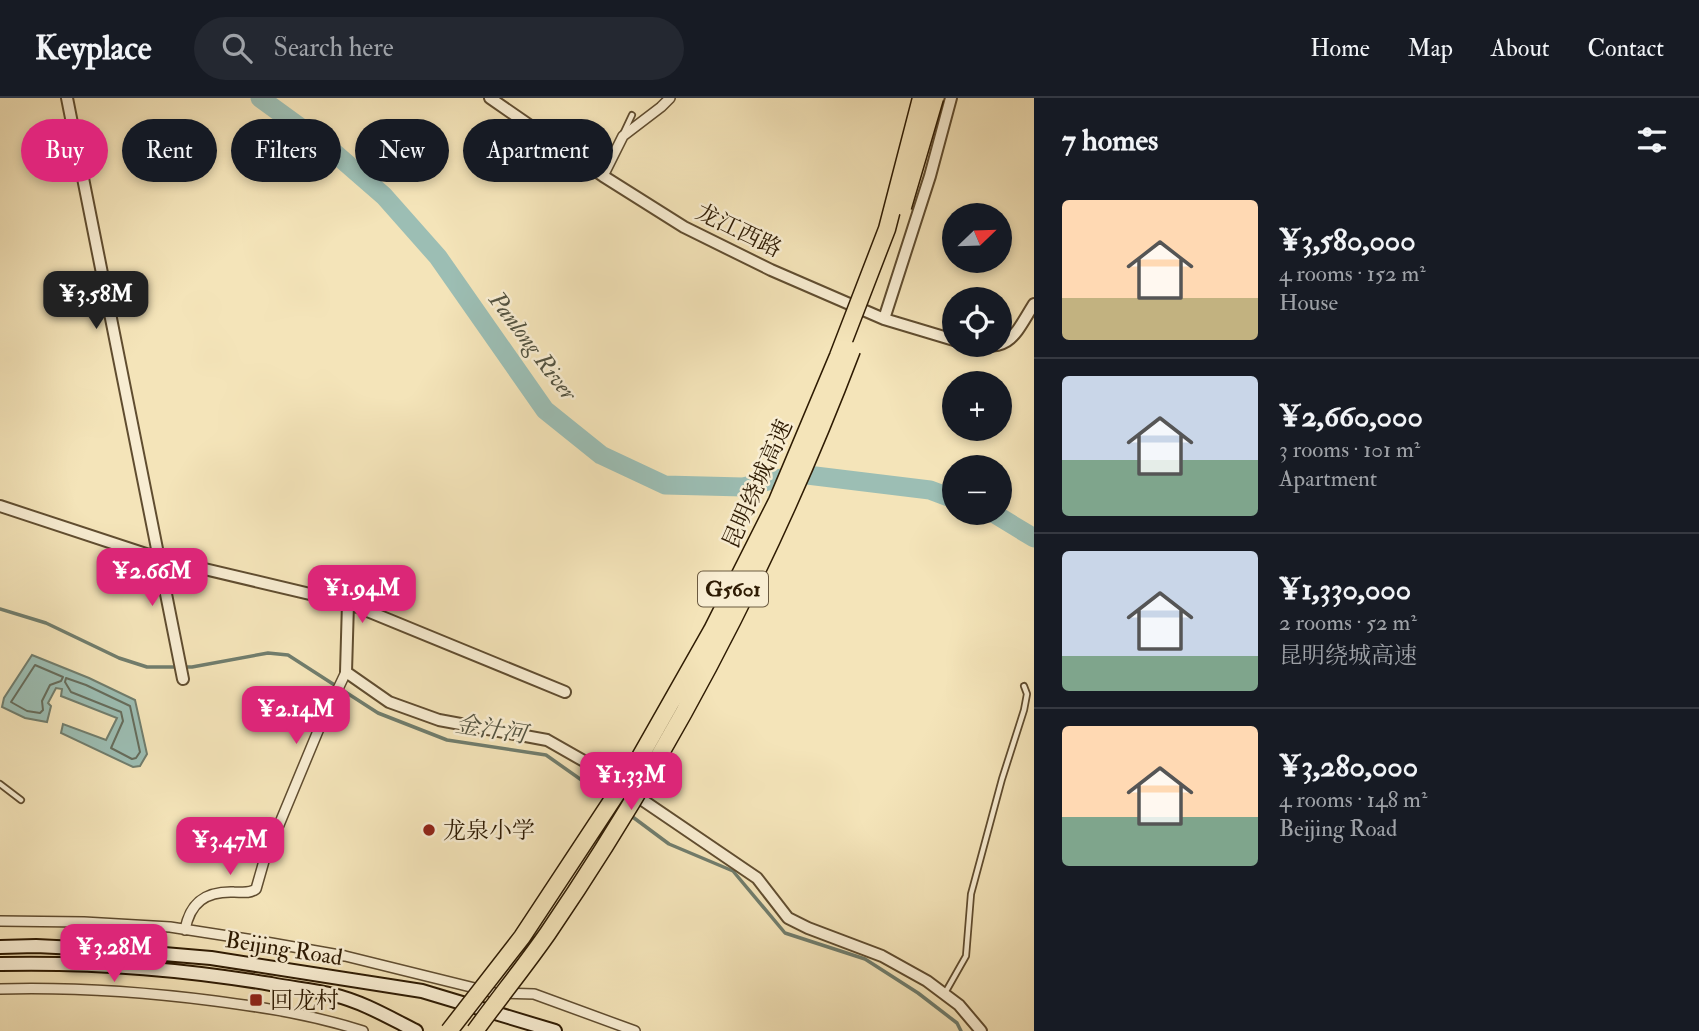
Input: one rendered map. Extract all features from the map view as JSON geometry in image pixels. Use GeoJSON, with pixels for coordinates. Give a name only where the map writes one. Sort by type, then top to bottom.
{"type":"FeatureCollection","features":[{"type":"Feature","properties":{"kind":"highway","name":"昆明绕城高速"},"geometry":{"type":"LineString","coordinates":[[449,1031],[522,937],[628,776],[712,630],[777,501],[838,356],[887,229],[921,98]]}},
{"type":"Feature","properties":{"kind":"highway","name":"昆明绕城高速"},"geometry":{"type":"LineString","coordinates":[[475,1031],[547,934],[674,730],[773,538],[828,413],[874,291],[911,182],[935,98]]}},
{"type":"Feature","properties":{"kind":"main road","name":"Beijing Road"},"geometry":{"type":"LineString","coordinates":[[0,947],[117,950],[211,958],[422,992],[555,1031]]}},
{"type":"Feature","properties":{"kind":"main road","name":"Beijing Road"},"geometry":{"type":"LineString","coordinates":[[0,964],[37,963],[162,970],[229,977],[335,995],[373,1009],[416,1031]]}},
{"type":"Feature","properties":{"kind":"street"},"geometry":{"type":"LineString","coordinates":[[66,98],[183,679]]}},
{"type":"Feature","properties":{"kind":"street","name":"龙江西路"},"geometry":{"type":"LineString","coordinates":[[490,98],[520,119]]}},
{"type":"Feature","properties":{"kind":"street"},"geometry":{"type":"LineString","coordinates":[[613,156],[623,136],[670,98]]}},
{"type":"Feature","properties":{"kind":"street"},"geometry":{"type":"LineString","coordinates":[[884,319],[930,176],[951,98]]}},
{"type":"Feature","properties":{"kind":"street","name":"龙江西路"},"geometry":{"type":"LineString","coordinates":[[613,182],[684,227],[771,270],[884,319],[942,336]]}},
{"type":"Feature","properties":{"kind":"street"},"geometry":{"type":"LineString","coordinates":[[1012,337],[1034,304]]}},
{"type":"Feature","properties":{"kind":"street"},"geometry":{"type":"LineString","coordinates":[[0,506],[159,558],[348,603],[565,692]]}},
{"type":"Feature","properties":{"kind":"street"},"geometry":{"type":"LineString","coordinates":[[185,930],[190,911],[201,898],[211,894],[252,892],[257,889],[264,861],[345,672],[348,603]]}},
{"type":"Feature","properties":{"kind":"street"},"geometry":{"type":"LineString","coordinates":[[345,672],[389,702],[439,720],[547,740],[591,765],[757,878],[788,918],[882,956],[927,981],[959,1005],[981,1031]]}},
{"type":"Feature","properties":{"kind":"street"},"geometry":{"type":"LineString","coordinates":[[0,920],[84,922],[185,930],[345,956],[495,993],[534,994],[635,1031]]}},
{"type":"Feature","properties":{"kind":"street"},"geometry":{"type":"LineString","coordinates":[[0,989],[102,990],[164,994],[280,1010],[322,1018],[363,1031]]}},
{"type":"Feature","properties":{"kind":"lane"},"geometry":{"type":"LineString","coordinates":[[623,136],[632,115]]}},
{"type":"Feature","properties":{"kind":"lane"},"geometry":{"type":"LineString","coordinates":[[944,994],[966,956],[971,894],[1024,710],[1027,694],[1024,686]]}},
{"type":"Feature","properties":{"kind":"lane"},"geometry":{"type":"LineString","coordinates":[[0,784],[21,800]]}},
{"type":"Feature","properties":{"kind":"water"},"geometry":{"type":"Polygon","coordinates":[[[32,655],[135,700],[147,754],[140,766],[133,767],[61,733],[63,724],[106,740],[117,718],[61,696],[62,689],[56,688],[48,703],[51,706],[47,722],[25,718],[2,707],[4,698],[32,655]]]}},
{"type":"Feature","properties":{"kind":"waterway","name":"Panlong River"},"geometry":{"type":"LineString","coordinates":[[260,98],[330,149],[384,196],[438,257],[545,410],[601,455],[665,485],[743,487],[799,474],[930,490],[942,494]]}},
{"type":"Feature","properties":{"kind":"waterway","name":"Panlong River"},"geometry":{"type":"LineString","coordinates":[[1012,525],[1034,538]]}},
{"type":"Feature","properties":{"kind":"waterway","name":"金汁河"},"geometry":{"type":"LineString","coordinates":[[0,609],[46,623],[119,658],[147,667],[192,667],[268,653],[288,655],[378,713],[447,740],[546,755],[607,798]]}},
{"type":"Feature","properties":{"kind":"waterway","name":"金汁河"},"geometry":{"type":"LineString","coordinates":[[630,815],[669,844],[733,871],[785,933],[865,959],[918,993],[957,1023],[961,1031]]}},
{"type":"Feature","properties":{"kind":"place","name":"龙泉小学"},"geometry":{"type":"Point","coordinates":[429,830]}},
{"type":"Feature","properties":{"kind":"place","name":"回龙村"},"geometry":{"type":"Point","coordinates":[256,1000]}}]}
